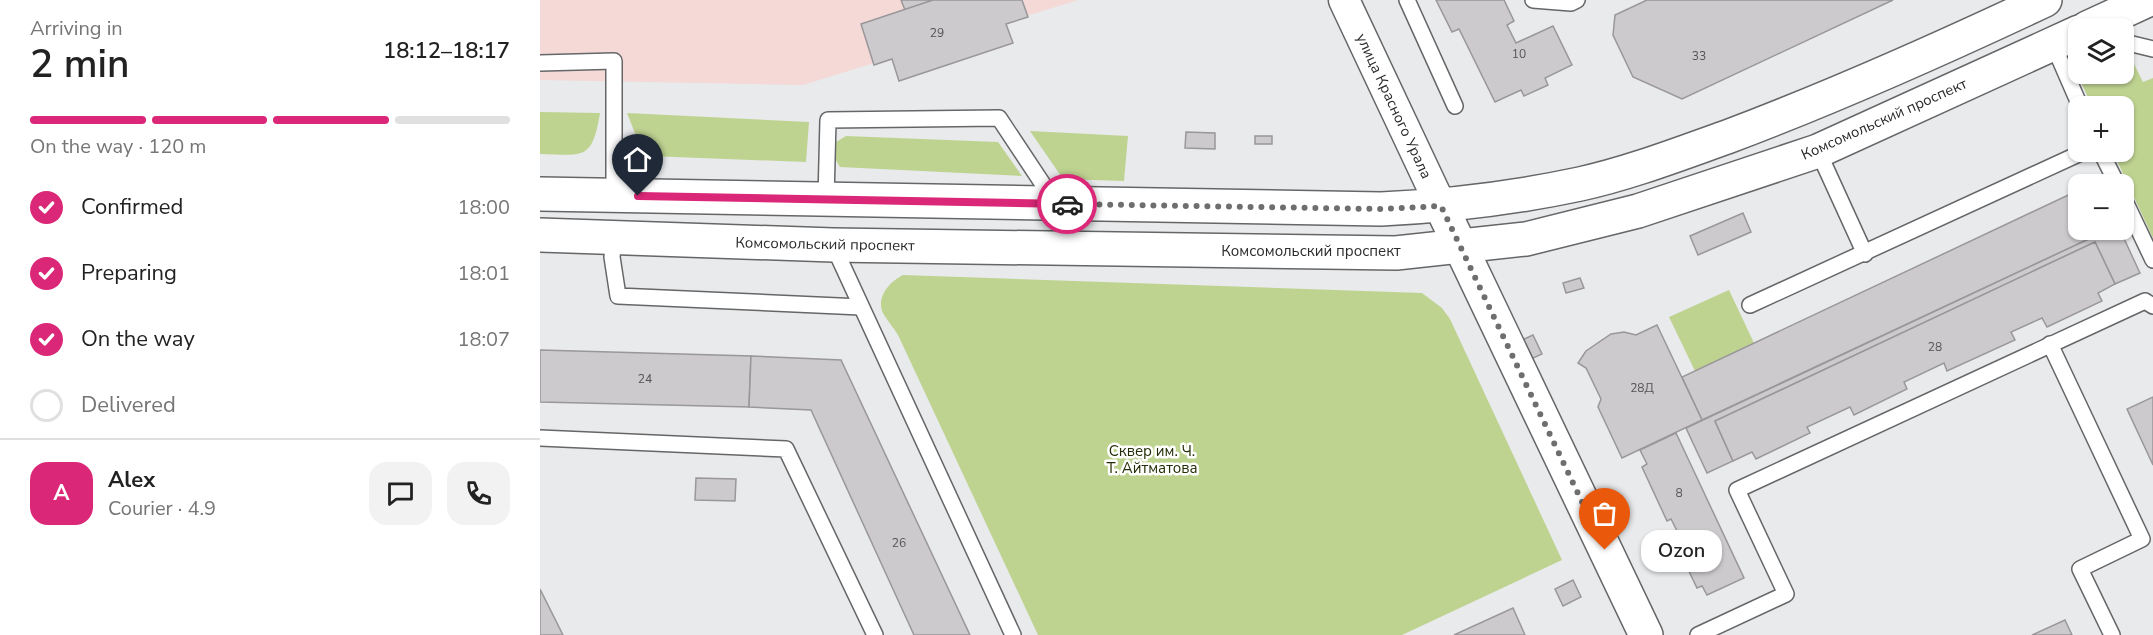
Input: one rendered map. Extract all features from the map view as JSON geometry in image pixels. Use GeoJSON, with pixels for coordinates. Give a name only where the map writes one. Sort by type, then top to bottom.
{"type":"FeatureCollection","features":[{"type":"Feature","properties":{"kind":"main road"},"geometry":{"type":"LineString","coordinates":[[540,194],[1381,209],[1441,206],[1581,184],[1664,160],[1792,113],[1914,61],[2045,0]]}},
{"type":"Feature","properties":{"kind":"main road"},"geometry":{"type":"LineString","coordinates":[[2109,18],[2148,0]]}},
{"type":"Feature","properties":{"kind":"main road","name":"Комсомольский проспект"},"geometry":{"type":"LineString","coordinates":[[540,235],[833,245],[1396,253],[1526,239],[1609,219],[1818,151],[2066,38]]}},
{"type":"Feature","properties":{"kind":"main road","name":"улица Красного Урала"},"geometry":{"type":"LineString","coordinates":[[1441,206],[1462,245],[1646,635]]}},
{"type":"Feature","properties":{"kind":"street","name":"улица Красного Урала"},"geometry":{"type":"LineString","coordinates":[[1344,0],[1441,206]]}},
{"type":"Feature","properties":{"kind":"lane"},"geometry":{"type":"LineString","coordinates":[[1407,0],[1455,105]]}},
{"type":"Feature","properties":{"kind":"lane"},"geometry":{"type":"LineString","coordinates":[[1533,0],[1571,3],[1577,0]]}},
{"type":"Feature","properties":{"kind":"lane"},"geometry":{"type":"LineString","coordinates":[[2066,38],[2078,96]]}},
{"type":"Feature","properties":{"kind":"lane"},"geometry":{"type":"LineString","coordinates":[[2134,44],[2153,49]]}},
{"type":"Feature","properties":{"kind":"lane"},"geometry":{"type":"LineString","coordinates":[[540,63],[614,61],[614,195]]}},
{"type":"Feature","properties":{"kind":"lane"},"geometry":{"type":"LineString","coordinates":[[826,199],[828,120],[999,118],[1056,204]]}},
{"type":"Feature","properties":{"kind":"lane"},"geometry":{"type":"LineString","coordinates":[[1818,151],[1865,255]]}},
{"type":"Feature","properties":{"kind":"lane"},"geometry":{"type":"LineString","coordinates":[[1750,305],[1865,255],[2068,159]]}},
{"type":"Feature","properties":{"kind":"lane"},"geometry":{"type":"LineString","coordinates":[[2134,221],[2153,260]]}},
{"type":"Feature","properties":{"kind":"lane"},"geometry":{"type":"LineString","coordinates":[[614,237],[612,257],[618,296],[861,307]]}},
{"type":"Feature","properties":{"kind":"lane"},"geometry":{"type":"LineString","coordinates":[[833,245],[1012,635]]}},
{"type":"Feature","properties":{"kind":"lane"},"geometry":{"type":"LineString","coordinates":[[1698,635],[1786,594],[1737,490],[2049,344],[2145,302],[2153,306]]}},
{"type":"Feature","properties":{"kind":"lane"},"geometry":{"type":"LineString","coordinates":[[2049,344],[2142,539],[2080,569],[2112,635]]}},
{"type":"Feature","properties":{"kind":"lane"},"geometry":{"type":"LineString","coordinates":[[540,438],[786,449],[875,635]]}},
{"type":"Feature","properties":{"kind":"shaded area"},"geometry":{"type":"Polygon","coordinates":[[[540,0],[1078,0],[803,85],[540,80],[540,0]]]}},
{"type":"Feature","properties":{"kind":"green space"},"geometry":{"type":"Polygon","coordinates":[[[2134,64],[2143,82],[2153,78],[2153,238],[2134,197],[2134,174],[2123,174],[2118,162],[2134,162],[2134,96],[2087,96],[2082,84],[2134,84],[2134,64]]]}},
{"type":"Feature","properties":{"kind":"green space"},"geometry":{"type":"Polygon","coordinates":[[[540,112],[600,113],[597,129],[589,147],[584,152],[576,154],[540,154],[540,112]]]}},
{"type":"Feature","properties":{"kind":"green space"},"geometry":{"type":"Polygon","coordinates":[[[627,113],[809,122],[806,162],[649,156],[640,146],[627,113]]]}},
{"type":"Feature","properties":{"kind":"green space"},"geometry":{"type":"Polygon","coordinates":[[[1030,131],[1128,136],[1124,181],[1063,179],[1030,131]]]}},
{"type":"Feature","properties":{"kind":"green space"},"geometry":{"type":"Polygon","coordinates":[[[846,136],[998,142],[1022,176],[840,167],[834,157],[836,142],[846,136]]]}},
{"type":"Feature","properties":{"kind":"green space","name":"Сквер им. Ч. Т. Айтматова"},"geometry":{"type":"Polygon","coordinates":[[[903,275],[1422,293],[1442,308],[1450,319],[1562,560],[1402,635],[1038,635],[898,335],[882,311],[883,294],[894,281],[903,275]]]}},
{"type":"Feature","properties":{"kind":"green space"},"geometry":{"type":"Polygon","coordinates":[[[1729,290],[1754,343],[1695,371],[1669,317],[1729,290]]]}},
{"type":"Feature","properties":{"kind":"building"},"geometry":{"type":"Polygon","coordinates":[[[901,0],[933,0],[905,10],[901,0]]]}},
{"type":"Feature","properties":{"kind":"building"},"geometry":{"type":"Polygon","coordinates":[[[933,0],[1022,0],[1028,17],[1006,24],[1013,43],[899,81],[892,59],[874,65],[861,24],[933,0]]]}},
{"type":"Feature","properties":{"kind":"building"},"geometry":{"type":"Polygon","coordinates":[[[1436,0],[1504,0],[1514,21],[1507,25],[1516,43],[1553,26],[1572,65],[1545,78],[1548,85],[1524,96],[1521,90],[1495,102],[1459,29],[1452,32],[1436,0]]]}},
{"type":"Feature","properties":{"kind":"building"},"geometry":{"type":"Polygon","coordinates":[[[1647,0],[1893,0],[1682,99],[1633,77],[1613,35],[1615,15],[1647,0]]]}},
{"type":"Feature","properties":{"kind":"building"},"geometry":{"type":"Polygon","coordinates":[[[1186,132],[1215,133],[1215,149],[1185,148],[1186,132]]]}},
{"type":"Feature","properties":{"kind":"building"},"geometry":{"type":"Polygon","coordinates":[[[1255,136],[1272,136],[1272,144],[1255,144],[1255,136]]]}},
{"type":"Feature","properties":{"kind":"building"},"geometry":{"type":"Polygon","coordinates":[[[2068,195],[2068,240],[2087,240],[1702,420],[1682,377],[2068,195]]]}},
{"type":"Feature","properties":{"kind":"building"},"geometry":{"type":"Polygon","coordinates":[[[1743,213],[1751,232],[1698,255],[1690,236],[1743,213]]]}},
{"type":"Feature","properties":{"kind":"building"},"geometry":{"type":"Polygon","coordinates":[[[2087,240],[2125,240],[2140,273],[2115,284],[2095,242],[1715,421],[1733,461],[1707,473],[1686,428],[2087,240]]]}},
{"type":"Feature","properties":{"kind":"building"},"geometry":{"type":"Polygon","coordinates":[[[2095,242],[2115,284],[2098,293],[2102,301],[2047,327],[2042,318],[2011,332],[2015,340],[1947,371],[1944,363],[1904,382],[1907,389],[1854,415],[1850,407],[1807,427],[1810,433],[1756,459],[1752,452],[1733,461],[1715,421],[2095,242]]]}},
{"type":"Feature","properties":{"kind":"building"},"geometry":{"type":"Polygon","coordinates":[[[1580,278],[1584,288],[1566,293],[1563,283],[1580,278]]]}},
{"type":"Feature","properties":{"kind":"building"},"geometry":{"type":"Polygon","coordinates":[[[1657,325],[1702,420],[1622,458],[1598,407],[1601,399],[1586,368],[1578,363],[1586,351],[1611,334],[1624,332],[1636,335],[1657,325]]]}},
{"type":"Feature","properties":{"kind":"building"},"geometry":{"type":"Polygon","coordinates":[[[1533,335],[1542,354],[1531,359],[1522,340],[1533,335]]]}},
{"type":"Feature","properties":{"kind":"building"},"geometry":{"type":"Polygon","coordinates":[[[540,350],[751,356],[749,407],[540,402],[540,350]]]}},
{"type":"Feature","properties":{"kind":"building"},"geometry":{"type":"Polygon","coordinates":[[[751,356],[841,360],[970,635],[914,635],[811,410],[749,407],[751,356]]]}},
{"type":"Feature","properties":{"kind":"building"},"geometry":{"type":"Polygon","coordinates":[[[2153,397],[2153,465],[2127,409],[2153,397]]]}},
{"type":"Feature","properties":{"kind":"building"},"geometry":{"type":"Polygon","coordinates":[[[1676,433],[1744,578],[1707,595],[1702,586],[1697,588],[1676,544],[1682,541],[1671,519],[1667,521],[1642,467],[1647,464],[1640,450],[1676,433]]]}},
{"type":"Feature","properties":{"kind":"building"},"geometry":{"type":"Polygon","coordinates":[[[696,478],[736,479],[735,501],[695,500],[696,478]]]}},
{"type":"Feature","properties":{"kind":"building"},"geometry":{"type":"Polygon","coordinates":[[[1573,580],[1581,597],[1563,606],[1555,589],[1573,580]]]}},
{"type":"Feature","properties":{"kind":"building"},"geometry":{"type":"Polygon","coordinates":[[[540,589],[563,635],[540,635],[540,589]]]}},
{"type":"Feature","properties":{"kind":"building"},"geometry":{"type":"Polygon","coordinates":[[[1513,608],[1525,635],[1454,635],[1513,608]]]}},
{"type":"Feature","properties":{"kind":"building"},"geometry":{"type":"Polygon","coordinates":[[[2065,620],[2072,635],[2032,635],[2065,620]]]}},
{"type":"Feature","properties":{"kind":"way so far"},"geometry":{"type":"LineString","coordinates":[[1067,204],[1381,209],[1441,206],[1462,245],[1605,550]]}},
{"type":"Feature","properties":{"kind":"place","name":"Ozon"},"geometry":{"type":"Point","coordinates":[1605,550]}},
{"type":"Feature","properties":{"kind":"route"},"geometry":{"type":"LineString","coordinates":[[638,196],[1067,204]]}}]}
